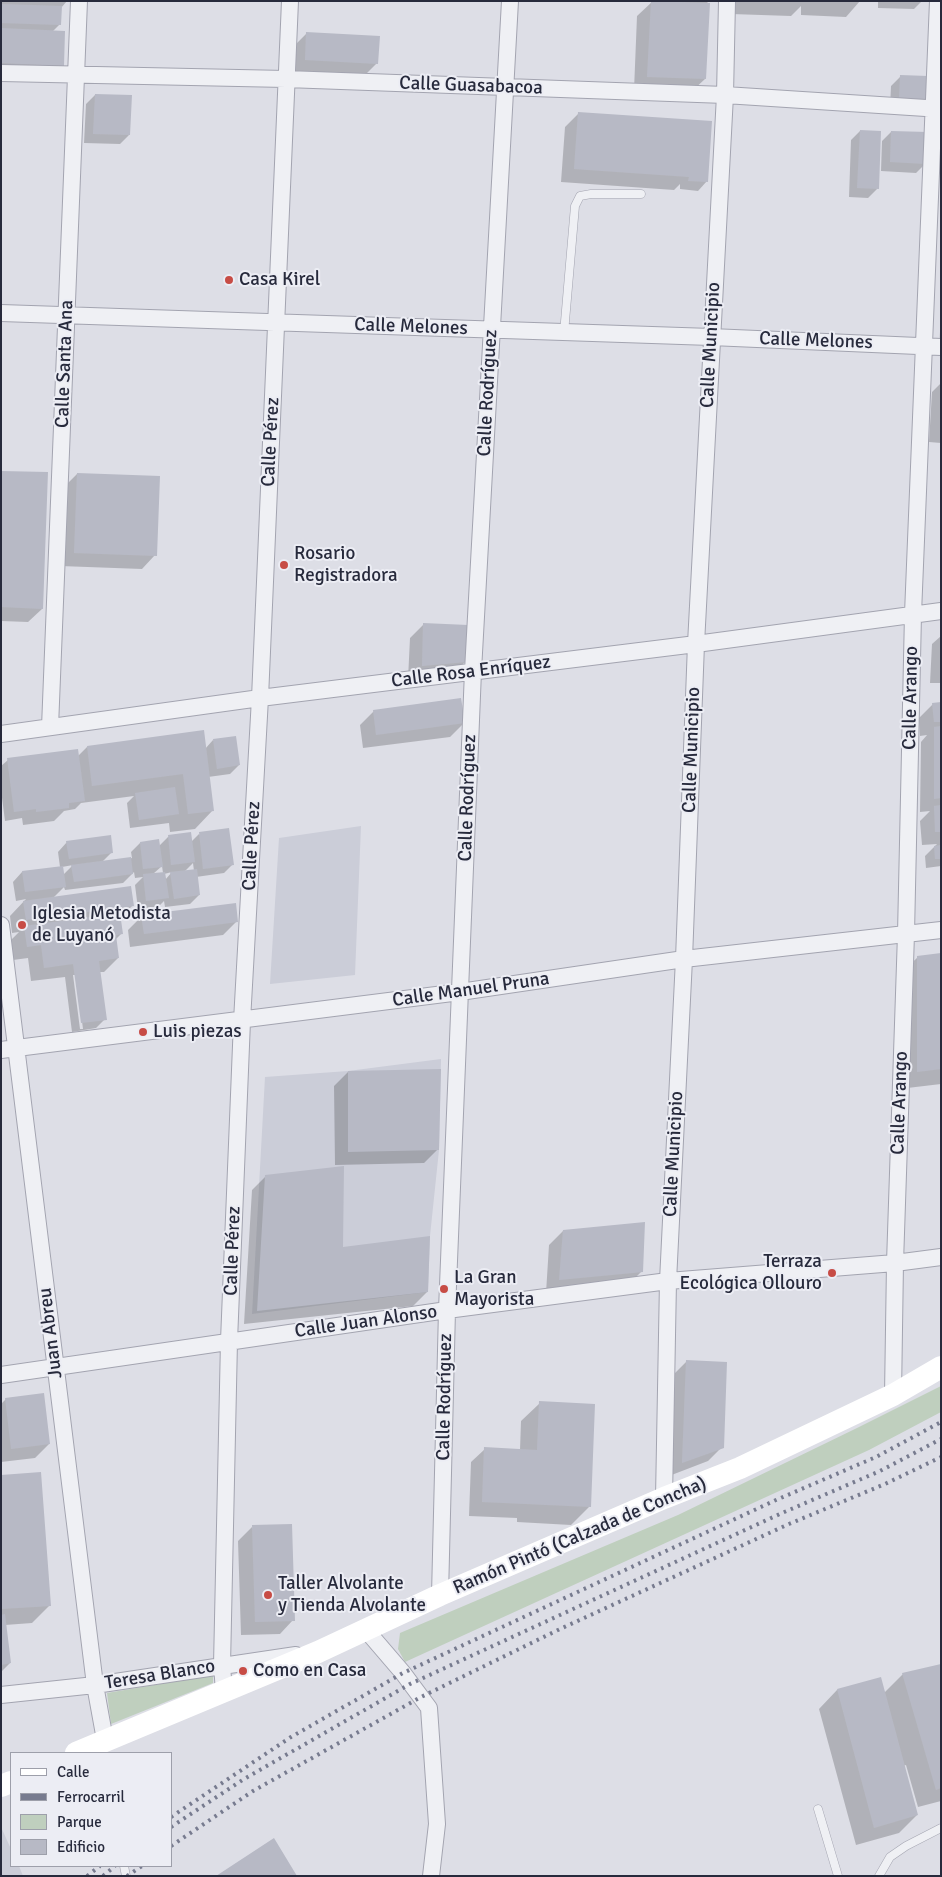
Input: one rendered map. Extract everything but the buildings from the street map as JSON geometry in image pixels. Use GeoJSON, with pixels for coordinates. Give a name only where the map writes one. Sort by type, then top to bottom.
{"type":"FeatureCollection","features":[{"type":"Feature","properties":{"kind":"main road","name":"Ramón Pintó (Calzada de Concha)"},"geometry":{"type":"LineString","coordinates":[[79,1752],[106,1744],[318,1652],[440,1595],[664,1498],[740,1468],[893,1395],[941,1367]]}},
{"type":"Feature","properties":{"kind":"street","name":"Calle Santa Ana"},"geometry":{"type":"LineString","coordinates":[[50,727],[79,1]]}},
{"type":"Feature","properties":{"kind":"street","name":"Calle Pérez"},"geometry":{"type":"LineString","coordinates":[[224,1692],[222,1665],[229,1341],[242,1021],[260,698],[290,1]]}},
{"type":"Feature","properties":{"kind":"street","name":"Calle Rodríguez"},"geometry":{"type":"LineString","coordinates":[[440,1595],[447,1310],[473,671],[510,1]]}},
{"type":"Feature","properties":{"kind":"street","name":"Calle Municipio"},"geometry":{"type":"LineString","coordinates":[[664,1498],[668,1281],[684,959],[696,644],[725,95],[727,1]]}},
{"type":"Feature","properties":{"kind":"street","name":"Calle Arango"},"geometry":{"type":"LineString","coordinates":[[893,1395],[913,614],[924,346],[938,109],[938,1]]}},
{"type":"Feature","properties":{"kind":"street","name":"Calle Guasabacoa"},"geometry":{"type":"LineString","coordinates":[[1,73],[286,79],[725,95],[938,109]]}},
{"type":"Feature","properties":{"kind":"street","name":"Calle Melones"},"geometry":{"type":"LineString","coordinates":[[1,313],[711,337],[941,347]]}},
{"type":"Feature","properties":{"kind":"street","name":"Calle Rosa Enríquez"},"geometry":{"type":"LineString","coordinates":[[1,734],[260,698],[696,644],[941,611]]}},
{"type":"Feature","properties":{"kind":"street","name":"Juan Abreu"},"geometry":{"type":"LineString","coordinates":[[1,925],[9,1049],[55,1368],[95,1685],[106,1744]]}},
{"type":"Feature","properties":{"kind":"street","name":"Calle Manuel Pruna"},"geometry":{"type":"LineString","coordinates":[[9,1049],[460,992],[684,959],[941,930]]}},
{"type":"Feature","properties":{"kind":"street","name":"Calle Juan Alonso"},"geometry":{"type":"LineString","coordinates":[[1,1375],[447,1310],[668,1281],[895,1263],[941,1257]]}},
{"type":"Feature","properties":{"kind":"street"},"geometry":{"type":"LineString","coordinates":[[366,1630],[403,1673],[429,1708],[438,1824],[431,1876]]}},
{"type":"Feature","properties":{"kind":"street","name":"Teresa Blanco"},"geometry":{"type":"LineString","coordinates":[[1,1695],[95,1685],[318,1652]]}},
{"type":"Feature","properties":{"kind":"lane"},"geometry":{"type":"LineString","coordinates":[[564,333],[575,206],[580,196],[591,194],[641,194]]}},
{"type":"Feature","properties":{"kind":"lane"},"geometry":{"type":"LineString","coordinates":[[818,1809],[838,1876]]}},
{"type":"Feature","properties":{"kind":"lane"},"geometry":{"type":"LineString","coordinates":[[879,1876],[890,1858],[906,1846],[941,1828]]}},
{"type":"Feature","properties":{"kind":"shaded area"},"geometry":{"type":"Polygon","coordinates":[[[361,826],[355,975],[270,984],[279,838],[361,826]]]}},
{"type":"Feature","properties":{"kind":"shaded area"},"geometry":{"type":"Polygon","coordinates":[[[441,1059],[439,1150],[430,1236],[428,1292],[252,1314],[265,1077],[348,1071],[441,1059]]]}},
{"type":"Feature","properties":{"kind":"shaded area"},"geometry":{"type":"Polygon","coordinates":[[[1,1827],[10,1847],[10,1867],[19,1867],[23,1876],[1,1876],[1,1827]]]}},
{"type":"Feature","properties":{"kind":"green space"},"geometry":{"type":"Polygon","coordinates":[[[941,1386],[941,1412],[869,1450],[405,1662],[398,1649],[400,1633],[678,1515],[941,1386]]]}},
{"type":"Feature","properties":{"kind":"green space"},"geometry":{"type":"Polygon","coordinates":[[[213,1675],[213,1683],[111,1724],[107,1693],[213,1675]]]}},
{"type":"Feature","properties":{"kind":"railway"},"geometry":{"type":"LineString","coordinates":[[172,1816],[291,1737],[403,1673],[776,1500],[876,1457],[941,1422]]}},
{"type":"Feature","properties":{"kind":"railway"},"geometry":{"type":"LineString","coordinates":[[172,1826],[244,1779],[410,1684],[782,1513],[880,1471],[941,1439]]}},
{"type":"Feature","properties":{"kind":"railway"},"geometry":{"type":"LineString","coordinates":[[172,1845],[253,1791],[421,1697],[560,1629],[789,1524],[885,1484],[941,1457]]}},
{"type":"Feature","properties":{"kind":"railway"},"geometry":{"type":"LineString","coordinates":[[87,1876],[99,1867]]}},
{"type":"Feature","properties":{"kind":"railway"},"geometry":{"type":"LineString","coordinates":[[103,1876],[114,1867]]}},
{"type":"Feature","properties":{"kind":"railway"},"geometry":{"type":"LineString","coordinates":[[127,1876],[140,1867]]}},
{"type":"Feature","properties":{"kind":"place","name":"Casa Kirel"},"geometry":{"type":"Point","coordinates":[229,280]}},
{"type":"Feature","properties":{"kind":"place","name":"Rosario Registradora"},"geometry":{"type":"Point","coordinates":[284,565]}},
{"type":"Feature","properties":{"kind":"place","name":"Iglesia Metodista de Luyanó"},"geometry":{"type":"Point","coordinates":[22,925]}},
{"type":"Feature","properties":{"kind":"place","name":"Luis piezas"},"geometry":{"type":"Point","coordinates":[143,1032]}},
{"type":"Feature","properties":{"kind":"place","name":"Terraza Ecológica Ollouro"},"geometry":{"type":"Point","coordinates":[832,1273]}},
{"type":"Feature","properties":{"kind":"place","name":"La Gran Mayorista"},"geometry":{"type":"Point","coordinates":[444,1289]}},
{"type":"Feature","properties":{"kind":"place","name":"Taller Alvolante y Tienda Alvolante"},"geometry":{"type":"Point","coordinates":[268,1595]}},
{"type":"Feature","properties":{"kind":"place","name":"Como en Casa"},"geometry":{"type":"Point","coordinates":[243,1671]}}]}
